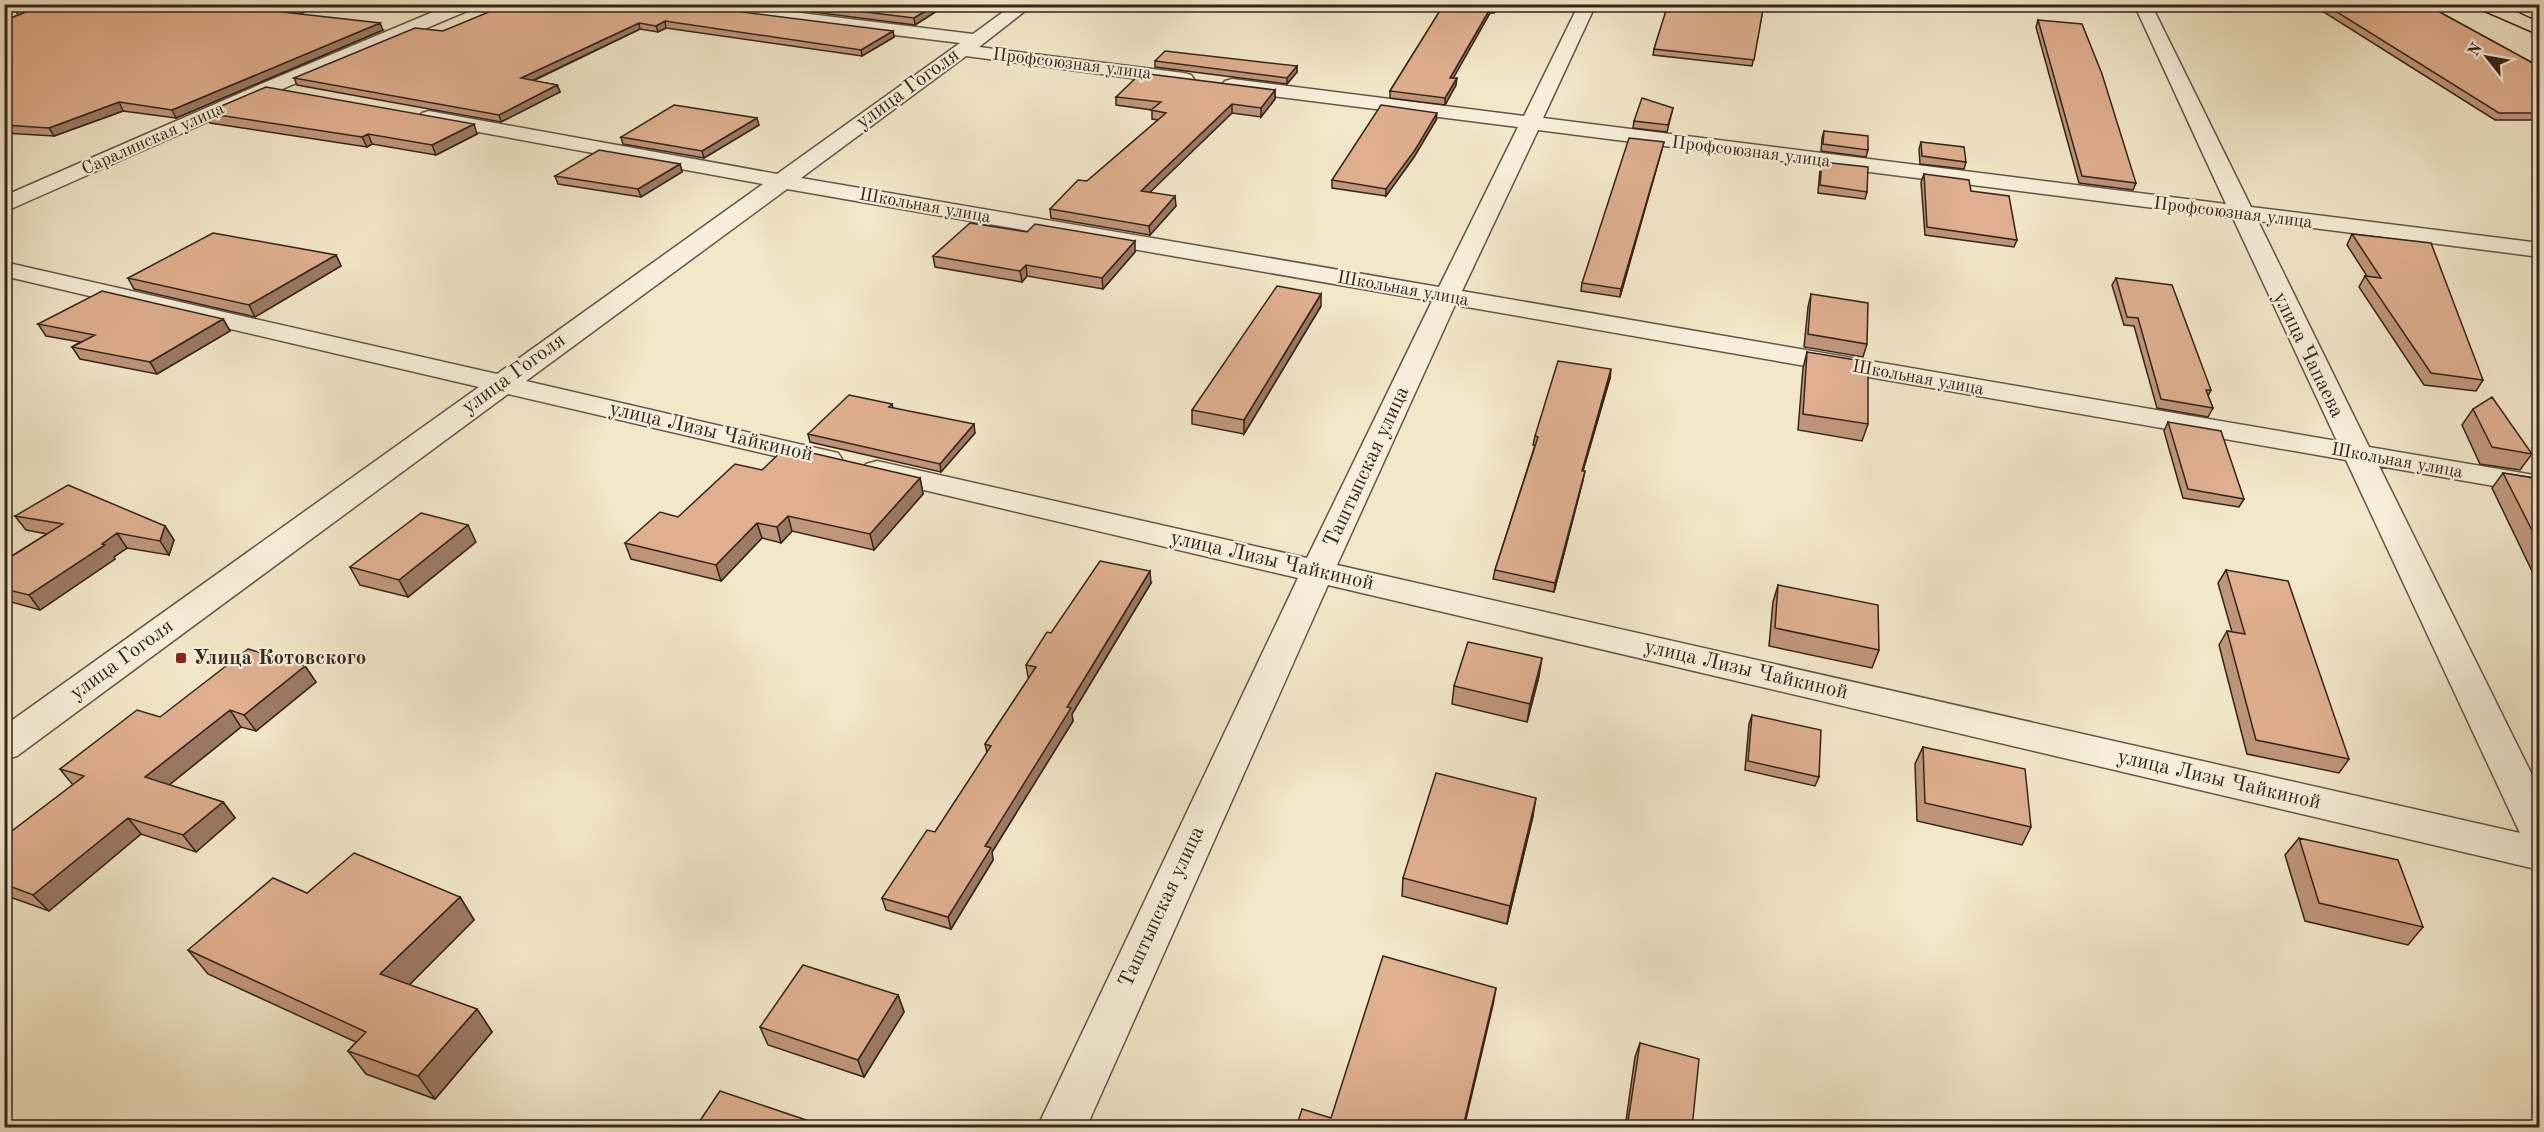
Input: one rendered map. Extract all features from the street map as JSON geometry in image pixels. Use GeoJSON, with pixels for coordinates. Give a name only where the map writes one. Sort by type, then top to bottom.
{"type":"FeatureCollection","features":[{"type":"Feature","properties":{"kind":"main road"},"geometry":{"type":"LineString","coordinates":[[2484,4],[2540,30]]}},
{"type":"Feature","properties":{"kind":"street"},"geometry":{"type":"LineString","coordinates":[[4,16],[33,4]]}},
{"type":"Feature","properties":{"kind":"street","name":"Саралинская улица"},"geometry":{"type":"LineString","coordinates":[[4,205],[268,88],[468,4]]}},
{"type":"Feature","properties":{"kind":"street","name":"Профсоюзная улица"},"geometry":{"type":"LineString","coordinates":[[681,4],[969,45],[1205,82],[2540,250]]}},
{"type":"Feature","properties":{"kind":"street","name":"улица Гоголя"},"geometry":{"type":"LineString","coordinates":[[4,746],[1026,4]]}},
{"type":"Feature","properties":{"kind":"street","name":"Таштыпская улица"},"geometry":{"type":"LineString","coordinates":[[1061,1128],[1317,572],[1588,4]]}},
{"type":"Feature","properties":{"kind":"street","name":"улица Чапаева"},"geometry":{"type":"LineString","coordinates":[[2142,4],[2356,454],[2540,833]]}},
{"type":"Feature","properties":{"kind":"street"},"geometry":{"type":"LineString","coordinates":[[268,88],[315,97]]}},
{"type":"Feature","properties":{"kind":"street","name":"Школьная улица"},"geometry":{"type":"LineString","coordinates":[[408,114],[781,181],[2540,485]]}},
{"type":"Feature","properties":{"kind":"street","name":"улица Лизы Чайкиной"},"geometry":{"type":"LineString","coordinates":[[4,269],[2540,854]]}},
{"type":"Feature","properties":{"kind":"building"},"geometry":{"type":"Polygon","coordinates":[[[30,4],[301,4],[283,12],[380,23],[172,110],[119,102],[49,128],[4,125],[4,21],[28,11],[15,10],[30,4]]]}},
{"type":"Feature","properties":{"kind":"building"},"geometry":{"type":"Polygon","coordinates":[[[508,4],[517,6],[519,4],[678,4],[893,31],[861,50],[665,21],[656,26],[639,23],[521,78],[557,85],[499,115],[294,78],[415,28],[443,31],[508,4]]]}},
{"type":"Feature","properties":{"kind":"building"},"geometry":{"type":"Polygon","coordinates":[[[799,4],[937,4],[914,18],[799,4]]]}},
{"type":"Feature","properties":{"kind":"building"},"geometry":{"type":"Polygon","coordinates":[[[1444,4],[1497,4],[1491,7],[1450,78],[1457,78],[1445,98],[1390,91],[1444,4]]]}},
{"type":"Feature","properties":{"kind":"building"},"geometry":{"type":"Polygon","coordinates":[[[1668,4],[1764,4],[1754,60],[1654,49],[1668,4]]]}},
{"type":"Feature","properties":{"kind":"building"},"geometry":{"type":"Polygon","coordinates":[[[2324,4],[2425,4],[2540,67],[2540,113],[2499,113],[2324,4]]]}},
{"type":"Feature","properties":{"kind":"building"},"geometry":{"type":"Polygon","coordinates":[[[2038,20],[2082,24],[2102,74],[2136,183],[2082,176],[2038,20]]]}},
{"type":"Feature","properties":{"kind":"building"},"geometry":{"type":"Polygon","coordinates":[[[1165,51],[1297,66],[1287,78],[1155,61],[1165,51]]]}},
{"type":"Feature","properties":{"kind":"building"},"geometry":{"type":"Polygon","coordinates":[[[1141,73],[1275,90],[1261,108],[1232,104],[1141,191],[1175,196],[1149,226],[1050,209],[1078,180],[1087,181],[1166,113],[1151,110],[1161,102],[1116,97],[1141,73]]]}},
{"type":"Feature","properties":{"kind":"building"},"geometry":{"type":"Polygon","coordinates":[[[266,87],[474,124],[432,145],[368,134],[362,137],[205,113],[266,87]]]}},
{"type":"Feature","properties":{"kind":"building"},"geometry":{"type":"Polygon","coordinates":[[[1642,98],[1673,108],[1668,125],[1634,121],[1642,98]]]}},
{"type":"Feature","properties":{"kind":"building"},"geometry":{"type":"Polygon","coordinates":[[[674,105],[757,118],[702,151],[621,137],[674,105]]]}},
{"type":"Feature","properties":{"kind":"building"},"geometry":{"type":"Polygon","coordinates":[[[1381,105],[1437,113],[1415,150],[1386,189],[1332,180],[1381,105]]]}},
{"type":"Feature","properties":{"kind":"building"},"geometry":{"type":"Polygon","coordinates":[[[1824,131],[1868,136],[1868,150],[1823,144],[1824,131]]]}},
{"type":"Feature","properties":{"kind":"building"},"geometry":{"type":"Polygon","coordinates":[[[1629,138],[1664,142],[1621,289],[1582,283],[1629,138]]]}},
{"type":"Feature","properties":{"kind":"building"},"geometry":{"type":"Polygon","coordinates":[[[1921,142],[1964,147],[1966,162],[1922,156],[1921,142]]]}},
{"type":"Feature","properties":{"kind":"building"},"geometry":{"type":"Polygon","coordinates":[[[599,150],[680,164],[638,189],[555,176],[599,150]]]}},
{"type":"Feature","properties":{"kind":"building"},"geometry":{"type":"Polygon","coordinates":[[[1822,162],[1868,167],[1867,192],[1820,185],[1822,162]]]}},
{"type":"Feature","properties":{"kind":"building"},"geometry":{"type":"Polygon","coordinates":[[[1924,174],[1969,180],[1971,191],[2009,196],[2017,240],[1927,227],[1924,174]]]}},
{"type":"Feature","properties":{"kind":"building"},"geometry":{"type":"Polygon","coordinates":[[[970,223],[1027,232],[1035,224],[1135,241],[1102,278],[1026,265],[1020,271],[933,256],[970,223]]]}},
{"type":"Feature","properties":{"kind":"building"},"geometry":{"type":"Polygon","coordinates":[[[213,233],[336,255],[249,305],[128,278],[213,233]]]}},
{"type":"Feature","properties":{"kind":"building"},"geometry":{"type":"Polygon","coordinates":[[[2352,234],[2431,243],[2483,380],[2431,373],[2365,276],[2381,278],[2352,234]]]}},
{"type":"Feature","properties":{"kind":"building"},"geometry":{"type":"Polygon","coordinates":[[[2116,278],[2172,285],[2211,390],[2206,390],[2213,408],[2161,399],[2138,318],[2127,317],[2116,278]]]}},
{"type":"Feature","properties":{"kind":"building"},"geometry":{"type":"Polygon","coordinates":[[[1277,286],[1321,294],[1244,420],[1192,410],[1277,286]]]}},
{"type":"Feature","properties":{"kind":"building"},"geometry":{"type":"Polygon","coordinates":[[[102,291],[223,319],[150,362],[72,347],[95,335],[38,324],[102,291]]]}},
{"type":"Feature","properties":{"kind":"building"},"geometry":{"type":"Polygon","coordinates":[[[1811,294],[1868,303],[1867,344],[1808,334],[1811,294]]]}},
{"type":"Feature","properties":{"kind":"building"},"geometry":{"type":"Polygon","coordinates":[[[1807,352],[1868,362],[1868,424],[1803,414],[1807,352]]]}},
{"type":"Feature","properties":{"kind":"building"},"geometry":{"type":"Polygon","coordinates":[[[1558,361],[1611,369],[1582,471],[1585,471],[1555,583],[1495,570],[1538,437],[1535,436],[1558,361]]]}},
{"type":"Feature","properties":{"kind":"building"},"geometry":{"type":"Polygon","coordinates":[[[849,395],[892,404],[889,407],[974,424],[940,464],[808,434],[849,395]]]}},
{"type":"Feature","properties":{"kind":"building"},"geometry":{"type":"Polygon","coordinates":[[[2492,397],[2532,454],[2492,447],[2473,409],[2492,397]]]}},
{"type":"Feature","properties":{"kind":"building"},"geometry":{"type":"Polygon","coordinates":[[[2168,422],[2221,431],[2244,499],[2188,489],[2168,422]]]}},
{"type":"Feature","properties":{"kind":"building"},"geometry":{"type":"Polygon","coordinates":[[[786,447],[920,478],[870,534],[788,516],[777,527],[757,523],[716,565],[625,543],[660,512],[678,517],[735,464],[762,470],[786,447]]]}},
{"type":"Feature","properties":{"kind":"building"},"geometry":{"type":"Polygon","coordinates":[[[2503,473],[2540,479],[2540,546],[2503,473]]]}},
{"type":"Feature","properties":{"kind":"building"},"geometry":{"type":"Polygon","coordinates":[[[68,485],[165,526],[160,541],[117,533],[102,544],[105,545],[29,595],[4,589],[4,561],[63,524],[15,516],[68,485]]]}},
{"type":"Feature","properties":{"kind":"building"},"geometry":{"type":"Polygon","coordinates":[[[421,513],[468,525],[399,580],[350,567],[421,513]]]}},
{"type":"Feature","properties":{"kind":"building"},"geometry":{"type":"Polygon","coordinates":[[[1100,561],[1150,571],[1067,707],[1071,708],[985,846],[991,848],[948,917],[882,898],[927,830],[935,832],[991,746],[985,744],[1036,667],[1026,665],[1047,632],[1051,633],[1100,561]]]}},
{"type":"Feature","properties":{"kind":"building"},"geometry":{"type":"Polygon","coordinates":[[[2226,570],[2288,581],[2349,759],[2256,740],[2227,631],[2245,634],[2226,570]]]}},
{"type":"Feature","properties":{"kind":"building"},"geometry":{"type":"Polygon","coordinates":[[[1778,585],[1878,605],[1879,650],[1775,628],[1778,585]]]}},
{"type":"Feature","properties":{"kind":"building"},"geometry":{"type":"Polygon","coordinates":[[[1468,642],[1542,658],[1530,704],[1454,686],[1468,642]]]}},
{"type":"Feature","properties":{"kind":"building"},"geometry":{"type":"Polygon","coordinates":[[[248,649],[305,666],[244,715],[230,710],[145,777],[223,802],[183,835],[128,818],[33,895],[4,884],[4,837],[84,776],[60,769],[137,710],[160,717],[248,649]]]}},
{"type":"Feature","properties":{"kind":"building"},"geometry":{"type":"Polygon","coordinates":[[[1752,715],[1821,730],[1819,777],[1748,761],[1752,715]]]}},
{"type":"Feature","properties":{"kind":"building"},"geometry":{"type":"Polygon","coordinates":[[[1923,747],[2025,769],[2031,827],[1925,803],[1923,747]]]}},
{"type":"Feature","properties":{"kind":"building"},"geometry":{"type":"Polygon","coordinates":[[[1436,773],[1536,798],[1510,906],[1403,878],[1436,773]]]}},
{"type":"Feature","properties":{"kind":"building"},"geometry":{"type":"Polygon","coordinates":[[[2299,838],[2398,860],[2423,927],[2319,903],[2299,838]]]}},
{"type":"Feature","properties":{"kind":"building"},"geometry":{"type":"Polygon","coordinates":[[[354,853],[460,897],[380,974],[477,1009],[418,1076],[348,1051],[366,1032],[188,950],[273,878],[307,893],[354,853]]]}},
{"type":"Feature","properties":{"kind":"building"},"geometry":{"type":"Polygon","coordinates":[[[1383,956],[1496,988],[1463,1127],[1457,1125],[1456,1128],[1296,1128],[1302,1109],[1331,1118],[1383,956]]]}},
{"type":"Feature","properties":{"kind":"building"},"geometry":{"type":"Polygon","coordinates":[[[803,965],[898,995],[858,1060],[760,1027],[803,965]]]}},
{"type":"Feature","properties":{"kind":"building"},"geometry":{"type":"Polygon","coordinates":[[[1640,1043],[1699,1059],[1692,1128],[1627,1128],[1640,1043]]]}},
{"type":"Feature","properties":{"kind":"building"},"geometry":{"type":"Polygon","coordinates":[[[720,1091],[815,1123],[812,1128],[695,1128],[720,1091]]]}},
{"type":"Feature","properties":{"kind":"place","name":"Улица Котовского"},"geometry":{"type":"Point","coordinates":[181,658]}}]}
